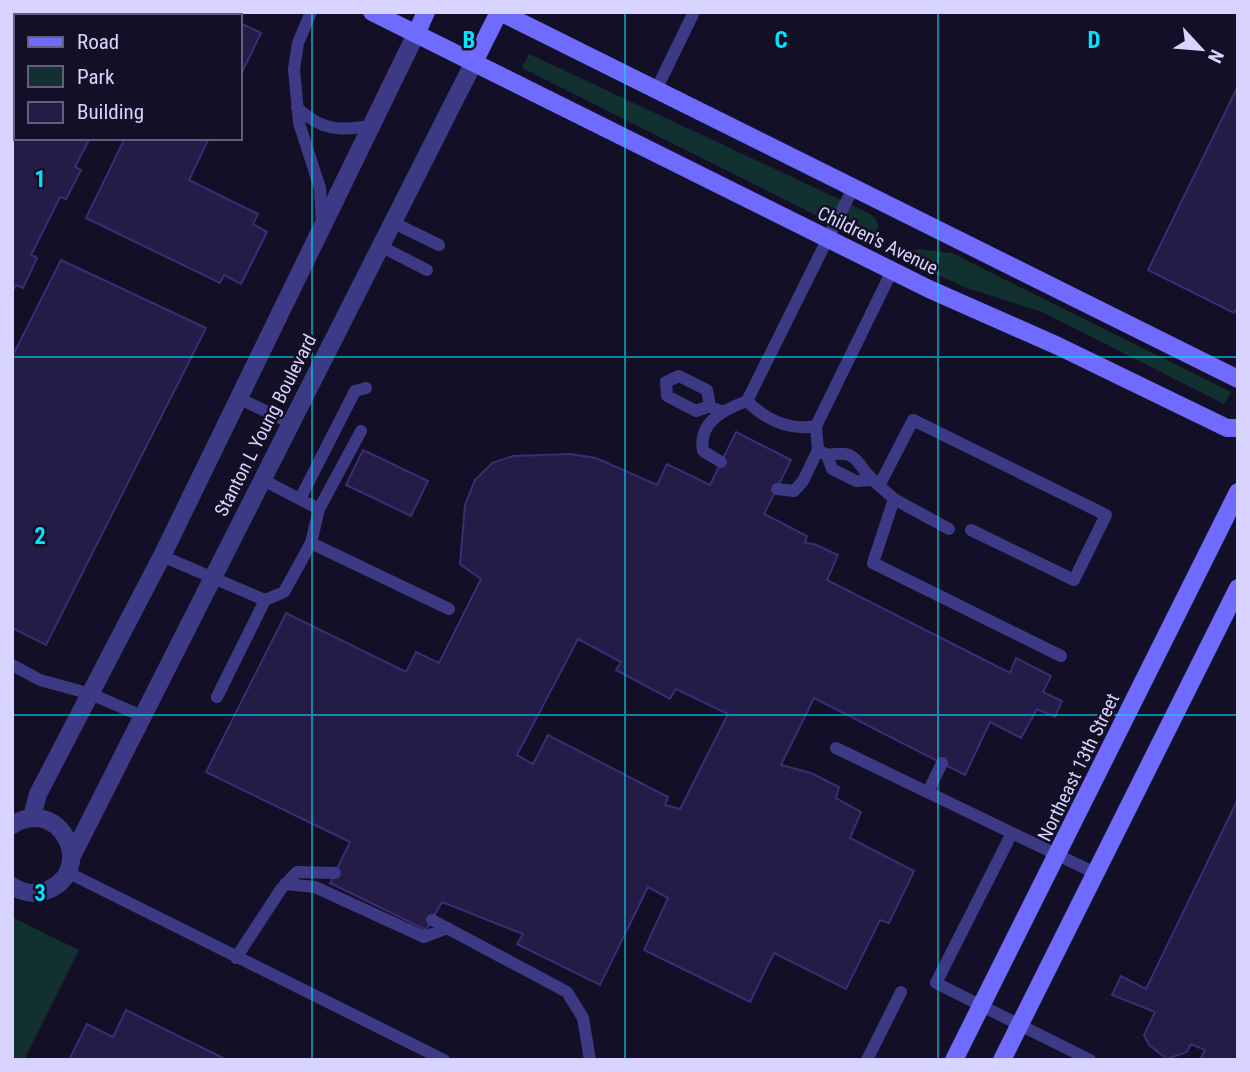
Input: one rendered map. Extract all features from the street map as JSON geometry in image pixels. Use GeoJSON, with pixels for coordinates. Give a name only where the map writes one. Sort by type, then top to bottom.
{"type":"FeatureCollection","features":[{"type":"Feature","properties":{"kind":"main road","name":"Children's Avenue"},"geometry":{"type":"LineString","coordinates":[[372,12],[892,271],[1058,346],[1227,428],[1238,428]]}},
{"type":"Feature","properties":{"kind":"main road","name":"Stanton L Young Boulevard"},"geometry":{"type":"LineString","coordinates":[[416,34],[426,12]]}},
{"type":"Feature","properties":{"kind":"main road","name":"Children's Avenue"},"geometry":{"type":"LineString","coordinates":[[500,12],[1238,379]]}},
{"type":"Feature","properties":{"kind":"main road","name":"Stanton L Young Boulevard"},"geometry":{"type":"LineString","coordinates":[[474,62],[500,12]]}},
{"type":"Feature","properties":{"kind":"main road","name":"Northeast 13th Street"},"geometry":{"type":"LineString","coordinates":[[954,1060],[1238,492]]}},
{"type":"Feature","properties":{"kind":"main road"},"geometry":{"type":"LineString","coordinates":[[1002,1060],[1238,588]]}},
{"type":"Feature","properties":{"kind":"street","name":"Stanton L Young Boulevard"},"geometry":{"type":"LineString","coordinates":[[32,817],[38,794],[162,556],[416,34]]}},
{"type":"Feature","properties":{"kind":"street","name":"Stanton L Young Boulevard"},"geometry":{"type":"LineString","coordinates":[[69,865],[289,422],[382,247],[474,62]]}},
{"type":"Feature","properties":{"kind":"street"},"geometry":{"type":"LineString","coordinates":[[12,825],[32,817],[57,826],[68,841],[69,865],[57,885],[44,891],[27,892],[12,886]]}},
{"type":"Feature","properties":{"kind":"lane"},"geometry":{"type":"LineString","coordinates":[[311,12],[298,43],[294,69],[302,136],[320,188],[323,228]]}},
{"type":"Feature","properties":{"kind":"lane"},"geometry":{"type":"LineString","coordinates":[[656,90],[694,12]]}},
{"type":"Feature","properties":{"kind":"lane"},"geometry":{"type":"LineString","coordinates":[[297,108],[313,121],[328,128],[372,126]]}},
{"type":"Feature","properties":{"kind":"lane"},"geometry":{"type":"LineString","coordinates":[[747,401],[853,188]]}},
{"type":"Feature","properties":{"kind":"lane"},"geometry":{"type":"LineString","coordinates":[[394,223],[439,245]]}},
{"type":"Feature","properties":{"kind":"lane"},"geometry":{"type":"LineString","coordinates":[[382,247],[427,270]]}},
{"type":"Feature","properties":{"kind":"lane"},"geometry":{"type":"LineString","coordinates":[[876,482],[856,481],[832,470],[822,453],[816,426],[892,271]]}},
{"type":"Feature","properties":{"kind":"lane"},"geometry":{"type":"LineString","coordinates":[[300,499],[355,391],[366,388]]}},
{"type":"Feature","properties":{"kind":"lane"},"geometry":{"type":"LineString","coordinates":[[240,399],[289,422]]}},
{"type":"Feature","properties":{"kind":"lane"},"geometry":{"type":"LineString","coordinates":[[721,462],[703,451],[701,439],[715,408],[747,401]]}},
{"type":"Feature","properties":{"kind":"lane"},"geometry":{"type":"LineString","coordinates":[[747,401],[759,412],[780,424],[797,429],[816,426]]}},
{"type":"Feature","properties":{"kind":"lane"},"geometry":{"type":"LineString","coordinates":[[876,482],[913,420],[1106,515],[1074,580],[971,530]]}},
{"type":"Feature","properties":{"kind":"lane"},"geometry":{"type":"LineString","coordinates":[[218,697],[265,600],[284,592],[311,543],[319,509],[360,431]]}},
{"type":"Feature","properties":{"kind":"lane"},"geometry":{"type":"LineString","coordinates":[[822,453],[841,453],[862,463],[876,482],[894,499],[949,528]]}},
{"type":"Feature","properties":{"kind":"lane"},"geometry":{"type":"LineString","coordinates":[[777,489],[794,491],[822,453]]}},
{"type":"Feature","properties":{"kind":"lane"},"geometry":{"type":"LineString","coordinates":[[261,479],[319,509]]}},
{"type":"Feature","properties":{"kind":"lane"},"geometry":{"type":"LineString","coordinates":[[894,499],[873,563],[1062,656]]}},
{"type":"Feature","properties":{"kind":"lane"},"geometry":{"type":"LineString","coordinates":[[311,543],[449,610]]}},
{"type":"Feature","properties":{"kind":"lane"},"geometry":{"type":"LineString","coordinates":[[162,556],[265,600]]}},
{"type":"Feature","properties":{"kind":"lane"},"geometry":{"type":"LineString","coordinates":[[12,665],[40,680],[91,694],[142,716]]}},
{"type":"Feature","properties":{"kind":"lane"},"geometry":{"type":"LineString","coordinates":[[836,748],[1096,873]]}},
{"type":"Feature","properties":{"kind":"lane"},"geometry":{"type":"LineString","coordinates":[[928,792],[942,763]]}},
{"type":"Feature","properties":{"kind":"lane"},"geometry":{"type":"LineString","coordinates":[[1012,833],[936,983],[1090,1060]]}},
{"type":"Feature","properties":{"kind":"lane"},"geometry":{"type":"LineString","coordinates":[[69,865],[236,958],[444,1060]]}},
{"type":"Feature","properties":{"kind":"lane"},"geometry":{"type":"LineString","coordinates":[[236,958],[285,884],[297,872],[335,873]]}},
{"type":"Feature","properties":{"kind":"lane"},"geometry":{"type":"LineString","coordinates":[[285,884],[315,887],[424,937],[448,928]]}},
{"type":"Feature","properties":{"kind":"lane"},"geometry":{"type":"LineString","coordinates":[[432,920],[567,992],[583,1018],[590,1060]]}},
{"type":"Feature","properties":{"kind":"lane"},"geometry":{"type":"LineString","coordinates":[[867,1060],[901,992]]}},
{"type":"Feature","properties":{"kind":"green space"},"geometry":{"type":"Polygon","coordinates":[[[529,54],[869,213],[878,223],[877,232],[875,235],[855,235],[522,68],[529,54]]]}},
{"type":"Feature","properties":{"kind":"green space"},"geometry":{"type":"Polygon","coordinates":[[[919,249],[952,253],[1231,392],[1224,404],[1042,312],[964,287],[902,258],[903,254],[919,249]]]}},
{"type":"Feature","properties":{"kind":"green space"},"geometry":{"type":"Polygon","coordinates":[[[12,917],[79,950],[24,1060],[12,1060],[12,917]]]}},
{"type":"Feature","properties":{"kind":"building"},"geometry":{"type":"Polygon","coordinates":[[[12,12],[96,12],[100,14],[14,14],[14,140],[89,140],[75,167],[81,170],[66,199],[60,197],[31,255],[37,258],[23,288],[16,285],[12,292],[12,12]]]}},
{"type":"Feature","properties":{"kind":"building"},"geometry":{"type":"Polygon","coordinates":[[[218,12],[222,14],[186,14],[218,12]]]}},
{"type":"Feature","properties":{"kind":"building"},"geometry":{"type":"Polygon","coordinates":[[[242,24],[261,33],[242,72],[242,24]]]}},
{"type":"Feature","properties":{"kind":"building"},"geometry":{"type":"Polygon","coordinates":[[[1238,86],[1238,305],[1234,313],[1148,270],[1238,86]]]}},
{"type":"Feature","properties":{"kind":"building"},"geometry":{"type":"Polygon","coordinates":[[[124,140],[208,140],[189,180],[258,214],[253,224],[267,232],[241,284],[224,275],[220,283],[86,218],[124,140]]]}},
{"type":"Feature","properties":{"kind":"building"},"geometry":{"type":"Polygon","coordinates":[[[61,260],[206,328],[46,645],[12,628],[12,357],[61,260]]]}},
{"type":"Feature","properties":{"kind":"building"},"geometry":{"type":"Polygon","coordinates":[[[736,432],[791,460],[764,514],[807,536],[805,543],[814,544],[838,555],[827,580],[1010,673],[1016,658],[1051,676],[1043,692],[1062,701],[1055,717],[1037,709],[1021,738],[990,722],[965,775],[814,698],[781,765],[811,773],[839,787],[836,798],[861,812],[850,838],[914,871],[889,923],[880,920],[846,989],[774,953],[750,1002],[644,950],[668,898],[648,887],[600,985],[517,944],[523,934],[442,902],[426,930],[330,883],[350,842],[206,772],[286,613],[406,672],[416,652],[439,663],[481,579],[460,564],[465,505],[475,480],[492,463],[513,456],[570,454],[596,458],[657,485],[667,464],[710,485],[736,432]],[[578,639],[517,755],[533,764],[548,735],[668,797],[665,805],[680,809],[728,714],[676,689],[670,699],[616,670],[621,662],[578,639]]]}},
{"type":"Feature","properties":{"kind":"building"},"geometry":{"type":"Polygon","coordinates":[[[363,450],[428,481],[411,516],[346,485],[363,450]]]}},
{"type":"Feature","properties":{"kind":"building"},"geometry":{"type":"Polygon","coordinates":[[[1238,799],[1238,1060],[1200,1060],[1205,1050],[1191,1044],[1187,1052],[1167,1059],[1149,1045],[1144,1035],[1155,1012],[1112,995],[1121,976],[1146,989],[1238,799]]]}},
{"type":"Feature","properties":{"kind":"building"},"geometry":{"type":"Polygon","coordinates":[[[126,1010],[227,1060],[69,1060],[87,1024],[113,1037],[126,1010]]]}}]}
